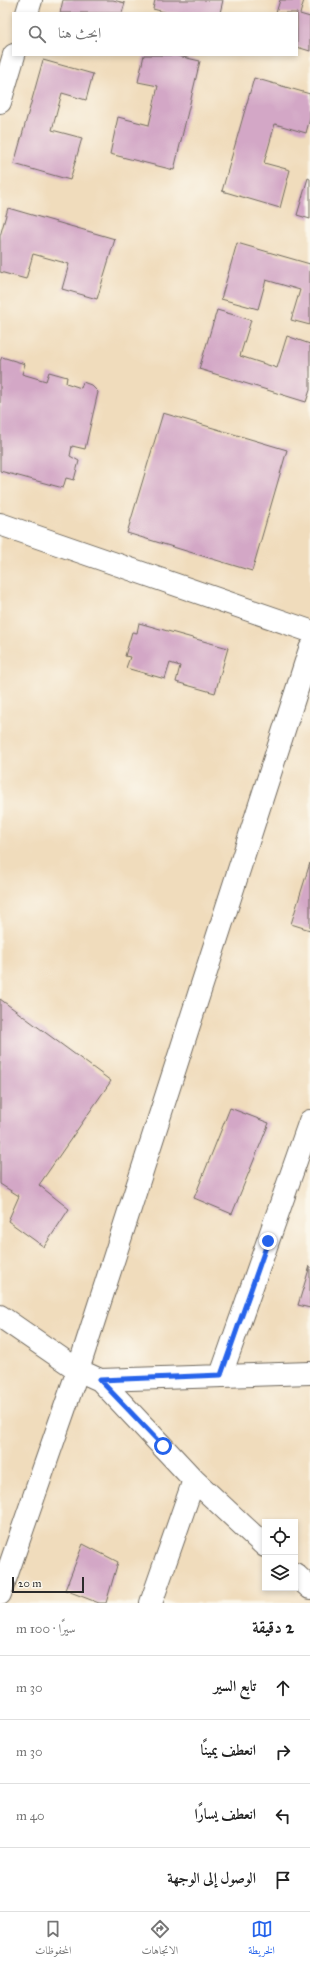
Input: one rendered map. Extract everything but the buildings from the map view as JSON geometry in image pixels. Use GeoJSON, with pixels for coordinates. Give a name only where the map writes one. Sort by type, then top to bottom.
{"type":"FeatureCollection","features":[{"type":"Feature","properties":{"kind":"street"},"geometry":{"type":"LineString","coordinates":[[27,12],[31,0]]}},
{"type":"Feature","properties":{"kind":"street"},"geometry":{"type":"LineString","coordinates":[[0,102],[14,56]]}},
{"type":"Feature","properties":{"kind":"street"},"geometry":{"type":"LineString","coordinates":[[0,524],[310,631]]}},
{"type":"Feature","properties":{"kind":"street"},"geometry":{"type":"LineString","coordinates":[[0,1594],[78,1370],[310,649]]}},
{"type":"Feature","properties":{"kind":"street"},"geometry":{"type":"LineString","coordinates":[[221,1375],[310,1121]]}},
{"type":"Feature","properties":{"kind":"street"},"geometry":{"type":"LineString","coordinates":[[0,1316],[78,1370],[100,1380],[194,1480],[262,1543]]}},
{"type":"Feature","properties":{"kind":"street"},"geometry":{"type":"LineString","coordinates":[[100,1380],[310,1373]]}},
{"type":"Feature","properties":{"kind":"street"},"geometry":{"type":"LineString","coordinates":[[151,1603],[194,1480]]}},
{"type":"Feature","properties":{"kind":"street"},"geometry":{"type":"LineString","coordinates":[[298,1577],[310,1588]]}},
{"type":"Feature","properties":{"kind":"route"},"geometry":{"type":"LineString","coordinates":[[163,1446],[100,1380],[221,1375],[268,1241]]}}]}
